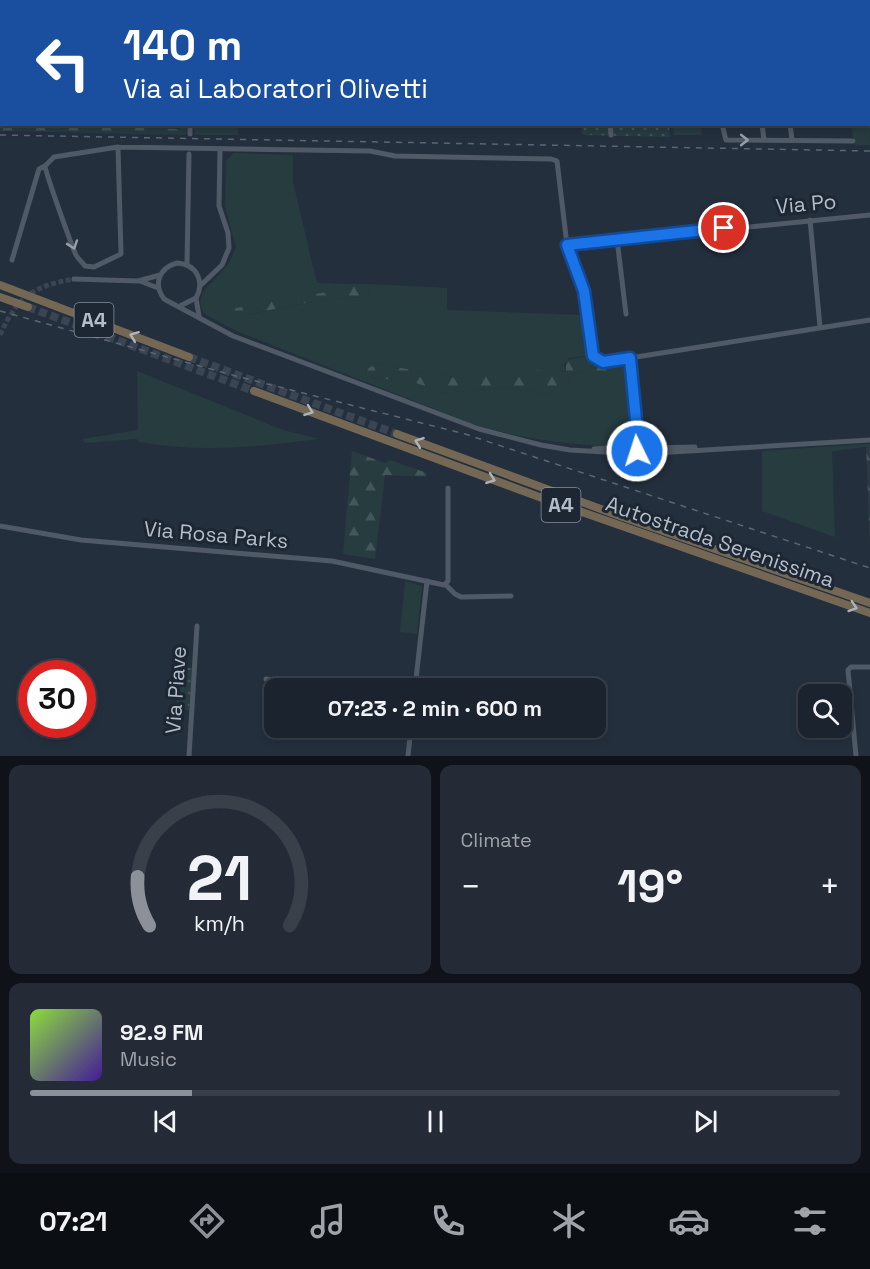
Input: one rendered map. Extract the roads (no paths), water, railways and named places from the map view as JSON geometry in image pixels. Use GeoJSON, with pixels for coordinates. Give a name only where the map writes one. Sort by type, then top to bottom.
{"type":"FeatureCollection","features":[{"type":"Feature","properties":{"kind":"highway","name":"A4"},"geometry":{"type":"LineString","coordinates":[[0,285],[189,357]]}},
{"type":"Feature","properties":{"kind":"highway"},"geometry":{"type":"LineString","coordinates":[[0,297],[28,307]]}},
{"type":"Feature","properties":{"kind":"highway","name":"Autostrada Serenissima"},"geometry":{"type":"LineString","coordinates":[[254,391],[614,524],[870,613]]}},
{"type":"Feature","properties":{"kind":"highway","name":"Autostrada Serenissima"},"geometry":{"type":"LineString","coordinates":[[397,434],[617,515],[870,603]]}},
{"type":"Feature","properties":{"kind":"street"},"geometry":{"type":"LineString","coordinates":[[190,126],[190,134]]}},
{"type":"Feature","properties":{"kind":"street"},"geometry":{"type":"LineString","coordinates":[[610,126],[611,135]]}},
{"type":"Feature","properties":{"kind":"street"},"geometry":{"type":"LineString","coordinates":[[722,126],[723,139],[853,141]]}},
{"type":"Feature","properties":{"kind":"street"},"geometry":{"type":"LineString","coordinates":[[762,126],[764,140]]}},
{"type":"Feature","properties":{"kind":"street"},"geometry":{"type":"LineString","coordinates":[[790,126],[792,140]]}},
{"type":"Feature","properties":{"kind":"street"},"geometry":{"type":"LineString","coordinates":[[45,166],[45,173],[54,190],[76,255],[85,266],[94,267],[121,254],[118,147]]}},
{"type":"Feature","properties":{"kind":"street"},"geometry":{"type":"LineString","coordinates":[[12,260],[39,169],[54,157],[118,147],[550,159],[557,161],[567,245],[584,291],[593,356],[603,362],[870,320]]}},
{"type":"Feature","properties":{"kind":"street"},"geometry":{"type":"LineString","coordinates":[[199,316],[196,298],[201,285],[222,265],[229,248],[219,206],[220,149]]}},
{"type":"Feature","properties":{"kind":"street"},"geometry":{"type":"LineString","coordinates":[[187,264],[185,252],[189,154]]}},
{"type":"Feature","properties":{"kind":"street","name":"Via Po"},"geometry":{"type":"LineString","coordinates":[[567,245],[870,215]]}},
{"type":"Feature","properties":{"kind":"street"},"geometry":{"type":"LineString","coordinates":[[810,220],[820,327]]}},
{"type":"Feature","properties":{"kind":"street"},"geometry":{"type":"LineString","coordinates":[[617,239],[626,314]]}},
{"type":"Feature","properties":{"kind":"street"},"geometry":{"type":"LineString","coordinates":[[177,263],[185,252]]}},
{"type":"Feature","properties":{"kind":"street"},"geometry":{"type":"LineString","coordinates":[[74,279],[138,281],[160,275],[170,265],[177,263],[187,264],[196,271],[211,275]]}},
{"type":"Feature","properties":{"kind":"street"},"geometry":{"type":"LineString","coordinates":[[196,271],[201,285]]}},
{"type":"Feature","properties":{"kind":"street"},"geometry":{"type":"LineString","coordinates":[[160,275],[158,288],[164,299],[233,336],[479,429],[541,445],[570,450],[635,454],[870,440]]}},
{"type":"Feature","properties":{"kind":"street"},"geometry":{"type":"LineString","coordinates":[[138,281],[158,288]]}},
{"type":"Feature","properties":{"kind":"street"},"geometry":{"type":"LineString","coordinates":[[180,306],[196,298]]}},
{"type":"Feature","properties":{"kind":"street"},"geometry":{"type":"LineString","coordinates":[[630,358],[634,422],[638,440],[635,454]]}},
{"type":"Feature","properties":{"kind":"street"},"geometry":{"type":"LineString","coordinates":[[541,445],[615,449],[623,447],[629,441],[634,422]]}},
{"type":"Feature","properties":{"kind":"street"},"geometry":{"type":"LineString","coordinates":[[638,440],[652,448],[696,447],[705,450]]}},
{"type":"Feature","properties":{"kind":"street"},"geometry":{"type":"LineString","coordinates":[[629,441],[635,454]]}},
{"type":"Feature","properties":{"kind":"street"},"geometry":{"type":"LineString","coordinates":[[446,585],[448,581],[448,488]]}},
{"type":"Feature","properties":{"kind":"street","name":"Via Rosa Parks"},"geometry":{"type":"LineString","coordinates":[[0,526],[81,540],[332,561],[446,585],[454,594],[461,597],[511,596]]}},
{"type":"Feature","properties":{"kind":"street"},"geometry":{"type":"LineString","coordinates":[[416,678],[427,581]]}},
{"type":"Feature","properties":{"kind":"street","name":"Via Piave"},"geometry":{"type":"LineString","coordinates":[[189,756],[197,626]]}},
{"type":"Feature","properties":{"kind":"street"},"geometry":{"type":"LineString","coordinates":[[856,756],[848,670],[851,666],[870,667]]}},
{"type":"Feature","properties":{"kind":"street"},"geometry":{"type":"LineString","coordinates":[[408,756],[410,738]]}},
{"type":"Feature","properties":{"kind":"tunnel"},"geometry":{"type":"LineString","coordinates":[[0,335],[13,311],[28,295],[48,285],[74,279]]}},
{"type":"Feature","properties":{"kind":"tunnel"},"geometry":{"type":"LineString","coordinates":[[28,307],[254,391]]}},
{"type":"Feature","properties":{"kind":"tunnel"},"geometry":{"type":"LineString","coordinates":[[189,357],[397,434]]}},
{"type":"Feature","properties":{"kind":"railway"},"geometry":{"type":"LineString","coordinates":[[0,135],[870,151]]}},
{"type":"Feature","properties":{"kind":"railway"},"geometry":{"type":"LineString","coordinates":[[0,311],[236,376],[465,434],[870,568]]}}]}
